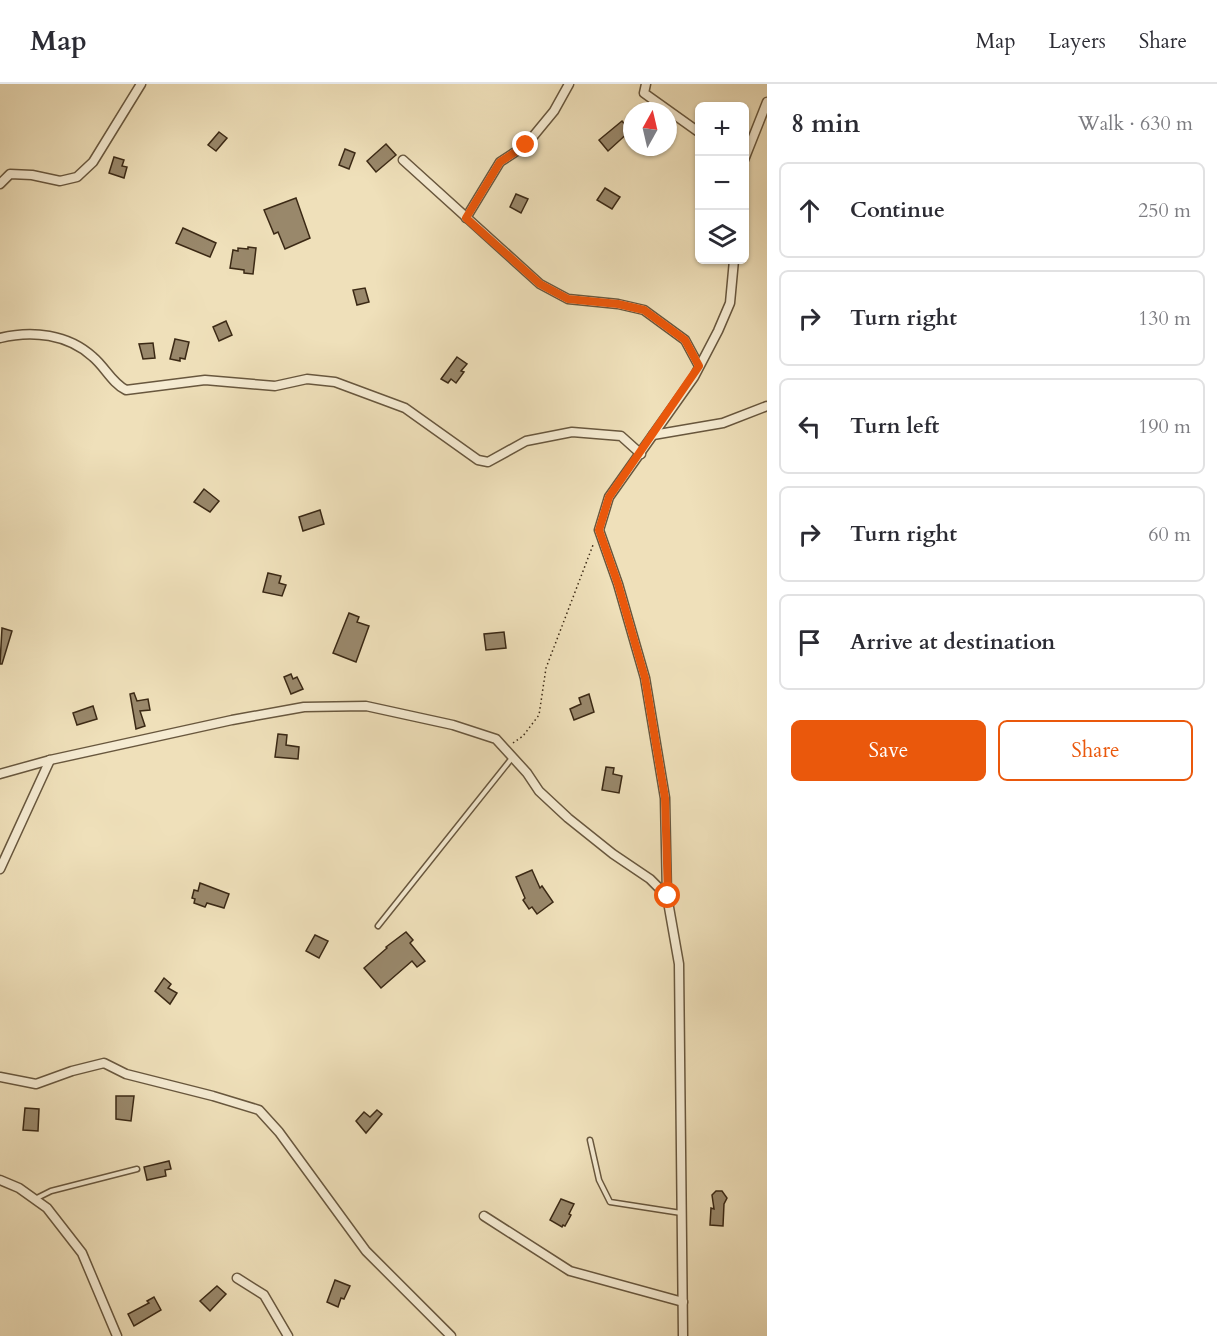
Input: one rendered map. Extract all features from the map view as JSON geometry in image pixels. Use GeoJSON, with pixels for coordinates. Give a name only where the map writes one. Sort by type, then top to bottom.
{"type":"FeatureCollection","features":[{"type":"Feature","properties":{"kind":"street"},"geometry":{"type":"LineString","coordinates":[[0,184],[10,174],[32,175],[60,181],[77,177],[93,162],[141,84]]}},
{"type":"Feature","properties":{"kind":"street"},"geometry":{"type":"LineString","coordinates":[[466,218],[500,162],[526,145],[554,111],[569,84]]}},
{"type":"Feature","properties":{"kind":"street"},"geometry":{"type":"LineString","coordinates":[[646,84],[644,93],[695,130]]}},
{"type":"Feature","properties":{"kind":"street"},"geometry":{"type":"LineString","coordinates":[[749,146],[767,102]]}},
{"type":"Feature","properties":{"kind":"street"},"geometry":{"type":"LineString","coordinates":[[403,160],[540,284],[568,299],[618,304],[644,310],[685,340],[699,366]]}},
{"type":"Feature","properties":{"kind":"street"},"geometry":{"type":"LineString","coordinates":[[683,1336],[679,964],[668,896],[665,798],[645,678],[618,584],[599,530],[609,497],[641,454],[699,366],[730,303],[735,264]]}},
{"type":"Feature","properties":{"kind":"street"},"geometry":{"type":"LineString","coordinates":[[0,338],[14,334],[51,335],[74,344],[93,357],[126,390],[205,380],[275,386],[307,379],[334,382],[405,408],[478,460],[488,462],[526,441],[572,432],[621,436],[641,454]]}},
{"type":"Feature","properties":{"kind":"street"},"geometry":{"type":"LineString","coordinates":[[653,435],[723,423],[767,406]]}},
{"type":"Feature","properties":{"kind":"street"},"geometry":{"type":"LineString","coordinates":[[0,774],[50,760],[232,720],[304,707],[366,706],[453,724],[496,739],[539,791],[568,818],[613,854],[650,879],[668,896]]}},
{"type":"Feature","properties":{"kind":"street"},"geometry":{"type":"LineString","coordinates":[[0,869],[50,760]]}},
{"type":"Feature","properties":{"kind":"street"},"geometry":{"type":"LineString","coordinates":[[0,1077],[36,1084],[72,1071],[105,1063],[126,1074],[258,1110],[279,1132],[366,1251],[451,1336]]}},
{"type":"Feature","properties":{"kind":"street"},"geometry":{"type":"LineString","coordinates":[[0,1180],[19,1188],[47,1208],[82,1253],[117,1336]]}},
{"type":"Feature","properties":{"kind":"street"},"geometry":{"type":"LineString","coordinates":[[484,1216],[570,1271],[683,1302]]}},
{"type":"Feature","properties":{"kind":"street"},"geometry":{"type":"LineString","coordinates":[[237,1278],[264,1295],[288,1336]]}},
{"type":"Feature","properties":{"kind":"lane"},"geometry":{"type":"LineString","coordinates":[[378,926],[513,757]]}},
{"type":"Feature","properties":{"kind":"lane"},"geometry":{"type":"LineString","coordinates":[[590,1140],[599,1180],[610,1202],[682,1213]]}},
{"type":"Feature","properties":{"kind":"lane"},"geometry":{"type":"LineString","coordinates":[[34,1199],[51,1191],[137,1169]]}},
{"type":"Feature","properties":{"kind":"path"},"geometry":{"type":"LineString","coordinates":[[506,749],[523,736],[539,715],[546,668],[599,530]]}},
{"type":"Feature","properties":{"kind":"building"},"geometry":{"type":"Polygon","coordinates":[[[623,122],[623,137],[608,151],[599,140],[623,122]]]}},
{"type":"Feature","properties":{"kind":"building"},"geometry":{"type":"Polygon","coordinates":[[[219,132],[227,138],[216,151],[208,145],[219,132]]]}},
{"type":"Feature","properties":{"kind":"building"},"geometry":{"type":"Polygon","coordinates":[[[386,144],[396,155],[376,172],[367,161],[386,144]]]}},
{"type":"Feature","properties":{"kind":"building"},"geometry":{"type":"Polygon","coordinates":[[[345,149],[355,153],[349,169],[339,165],[345,149]]]}},
{"type":"Feature","properties":{"kind":"building"},"geometry":{"type":"Polygon","coordinates":[[[114,157],[124,160],[122,166],[127,167],[124,178],[109,173],[114,157]]]}},
{"type":"Feature","properties":{"kind":"building"},"geometry":{"type":"Polygon","coordinates":[[[605,188],[620,197],[612,209],[597,200],[605,188]]]}},
{"type":"Feature","properties":{"kind":"building"},"geometry":{"type":"Polygon","coordinates":[[[516,194],[528,199],[521,213],[510,207],[516,194]]]}},
{"type":"Feature","properties":{"kind":"building"},"geometry":{"type":"Polygon","coordinates":[[[296,198],[310,238],[285,249],[278,232],[274,234],[264,210],[296,198]]]}},
{"type":"Feature","properties":{"kind":"building"},"geometry":{"type":"Polygon","coordinates":[[[183,228],[216,243],[210,257],[176,243],[183,228]]]}},
{"type":"Feature","properties":{"kind":"building"},"geometry":{"type":"Polygon","coordinates":[[[248,247],[256,248],[253,274],[230,268],[233,250],[248,249],[248,247]]]}},
{"type":"Feature","properties":{"kind":"building"},"geometry":{"type":"Polygon","coordinates":[[[365,288],[369,302],[357,305],[353,290],[365,288]]]}},
{"type":"Feature","properties":{"kind":"building"},"geometry":{"type":"Polygon","coordinates":[[[226,321],[232,335],[219,341],[213,327],[226,321]]]}},
{"type":"Feature","properties":{"kind":"building"},"geometry":{"type":"Polygon","coordinates":[[[175,339],[189,342],[185,359],[180,358],[180,361],[170,359],[175,339]]]}},
{"type":"Feature","properties":{"kind":"building"},"geometry":{"type":"Polygon","coordinates":[[[153,343],[155,358],[143,359],[139,344],[153,343]]]}},
{"type":"Feature","properties":{"kind":"building"},"geometry":{"type":"Polygon","coordinates":[[[457,357],[467,364],[456,383],[451,379],[448,383],[441,379],[457,357]]]}},
{"type":"Feature","properties":{"kind":"building"},"geometry":{"type":"Polygon","coordinates":[[[204,489],[219,501],[210,512],[194,502],[204,489]]]}},
{"type":"Feature","properties":{"kind":"building"},"geometry":{"type":"Polygon","coordinates":[[[320,510],[324,524],[303,531],[299,517],[320,510]]]}},
{"type":"Feature","properties":{"kind":"building"},"geometry":{"type":"Polygon","coordinates":[[[268,573],[281,576],[279,583],[286,585],[282,596],[263,592],[268,573]]]}},
{"type":"Feature","properties":{"kind":"building"},"geometry":{"type":"Polygon","coordinates":[[[349,613],[359,617],[357,622],[369,626],[356,662],[333,653],[349,613]]]}},
{"type":"Feature","properties":{"kind":"building"},"geometry":{"type":"Polygon","coordinates":[[[2,628],[12,631],[2,664],[0,664],[2,628]]]}},
{"type":"Feature","properties":{"kind":"building"},"geometry":{"type":"Polygon","coordinates":[[[504,632],[506,648],[486,650],[484,634],[504,632]]]}},
{"type":"Feature","properties":{"kind":"building"},"geometry":{"type":"Polygon","coordinates":[[[291,674],[293,679],[297,677],[303,689],[291,694],[284,677],[291,674]]]}},
{"type":"Feature","properties":{"kind":"building"},"geometry":{"type":"Polygon","coordinates":[[[134,693],[137,701],[148,699],[150,710],[140,711],[145,726],[136,729],[130,694],[134,693]]]}},
{"type":"Feature","properties":{"kind":"building"},"geometry":{"type":"Polygon","coordinates":[[[589,694],[594,712],[574,720],[570,709],[581,704],[579,698],[589,694]]]}},
{"type":"Feature","properties":{"kind":"building"},"geometry":{"type":"Polygon","coordinates":[[[93,706],[97,719],[77,725],[73,713],[93,706]]]}},
{"type":"Feature","properties":{"kind":"building"},"geometry":{"type":"Polygon","coordinates":[[[278,734],[287,735],[286,745],[299,747],[298,759],[275,757],[278,734]]]}},
{"type":"Feature","properties":{"kind":"building"},"geometry":{"type":"Polygon","coordinates":[[[606,767],[614,768],[613,774],[622,776],[619,793],[602,790],[606,767]]]}},
{"type":"Feature","properties":{"kind":"building"},"geometry":{"type":"Polygon","coordinates":[[[532,870],[540,888],[542,886],[553,902],[537,914],[532,907],[529,909],[523,900],[525,898],[516,877],[532,870]]]}},
{"type":"Feature","properties":{"kind":"building"},"geometry":{"type":"Polygon","coordinates":[[[200,883],[229,894],[224,908],[207,903],[205,907],[194,903],[195,899],[192,898],[194,890],[198,891],[200,883]]]}},
{"type":"Feature","properties":{"kind":"building"},"geometry":{"type":"Polygon","coordinates":[[[406,932],[413,940],[410,943],[425,961],[417,967],[412,961],[381,988],[364,968],[406,932]]]}},
{"type":"Feature","properties":{"kind":"building"},"geometry":{"type":"Polygon","coordinates":[[[315,935],[328,941],[319,958],[306,951],[315,935]]]}},
{"type":"Feature","properties":{"kind":"building"},"geometry":{"type":"Polygon","coordinates":[[[164,978],[171,984],[168,988],[177,993],[170,1004],[155,991],[164,978]]]}},
{"type":"Feature","properties":{"kind":"building"},"geometry":{"type":"Polygon","coordinates":[[[116,1096],[134,1096],[131,1121],[116,1119],[116,1096]]]}},
{"type":"Feature","properties":{"kind":"building"},"geometry":{"type":"Polygon","coordinates":[[[25,1108],[39,1109],[38,1131],[23,1130],[25,1108]]]}},
{"type":"Feature","properties":{"kind":"building"},"geometry":{"type":"Polygon","coordinates":[[[377,1110],[382,1114],[366,1133],[356,1121],[364,1112],[370,1117],[377,1110]]]}},
{"type":"Feature","properties":{"kind":"building"},"geometry":{"type":"Polygon","coordinates":[[[169,1161],[171,1169],[165,1170],[166,1176],[147,1180],[144,1167],[169,1161]]]}},
{"type":"Feature","properties":{"kind":"building"},"geometry":{"type":"Polygon","coordinates":[[[716,1191],[722,1191],[727,1198],[724,1204],[723,1226],[710,1225],[711,1208],[714,1209],[712,1195],[716,1191]]]}},
{"type":"Feature","properties":{"kind":"building"},"geometry":{"type":"Polygon","coordinates":[[[561,1199],[574,1204],[569,1214],[571,1215],[562,1227],[550,1220],[561,1199]]]}},
{"type":"Feature","properties":{"kind":"building"},"geometry":{"type":"Polygon","coordinates":[[[335,1280],[350,1286],[344,1299],[341,1298],[338,1307],[327,1302],[335,1280]]]}},
{"type":"Feature","properties":{"kind":"building"},"geometry":{"type":"Polygon","coordinates":[[[217,1286],[226,1294],[210,1311],[200,1301],[217,1286]]]}},
{"type":"Feature","properties":{"kind":"building"},"geometry":{"type":"Polygon","coordinates":[[[154,1297],[161,1310],[134,1326],[128,1314],[149,1303],[147,1301],[154,1297]]]}},
{"type":"Feature","properties":{"kind":"route"},"geometry":{"type":"LineString","coordinates":[[526,145],[500,162],[466,218],[540,284],[568,299],[618,304],[644,310],[685,340],[699,366],[609,497],[599,530],[618,584],[645,678],[665,798],[668,896]]}}]}
